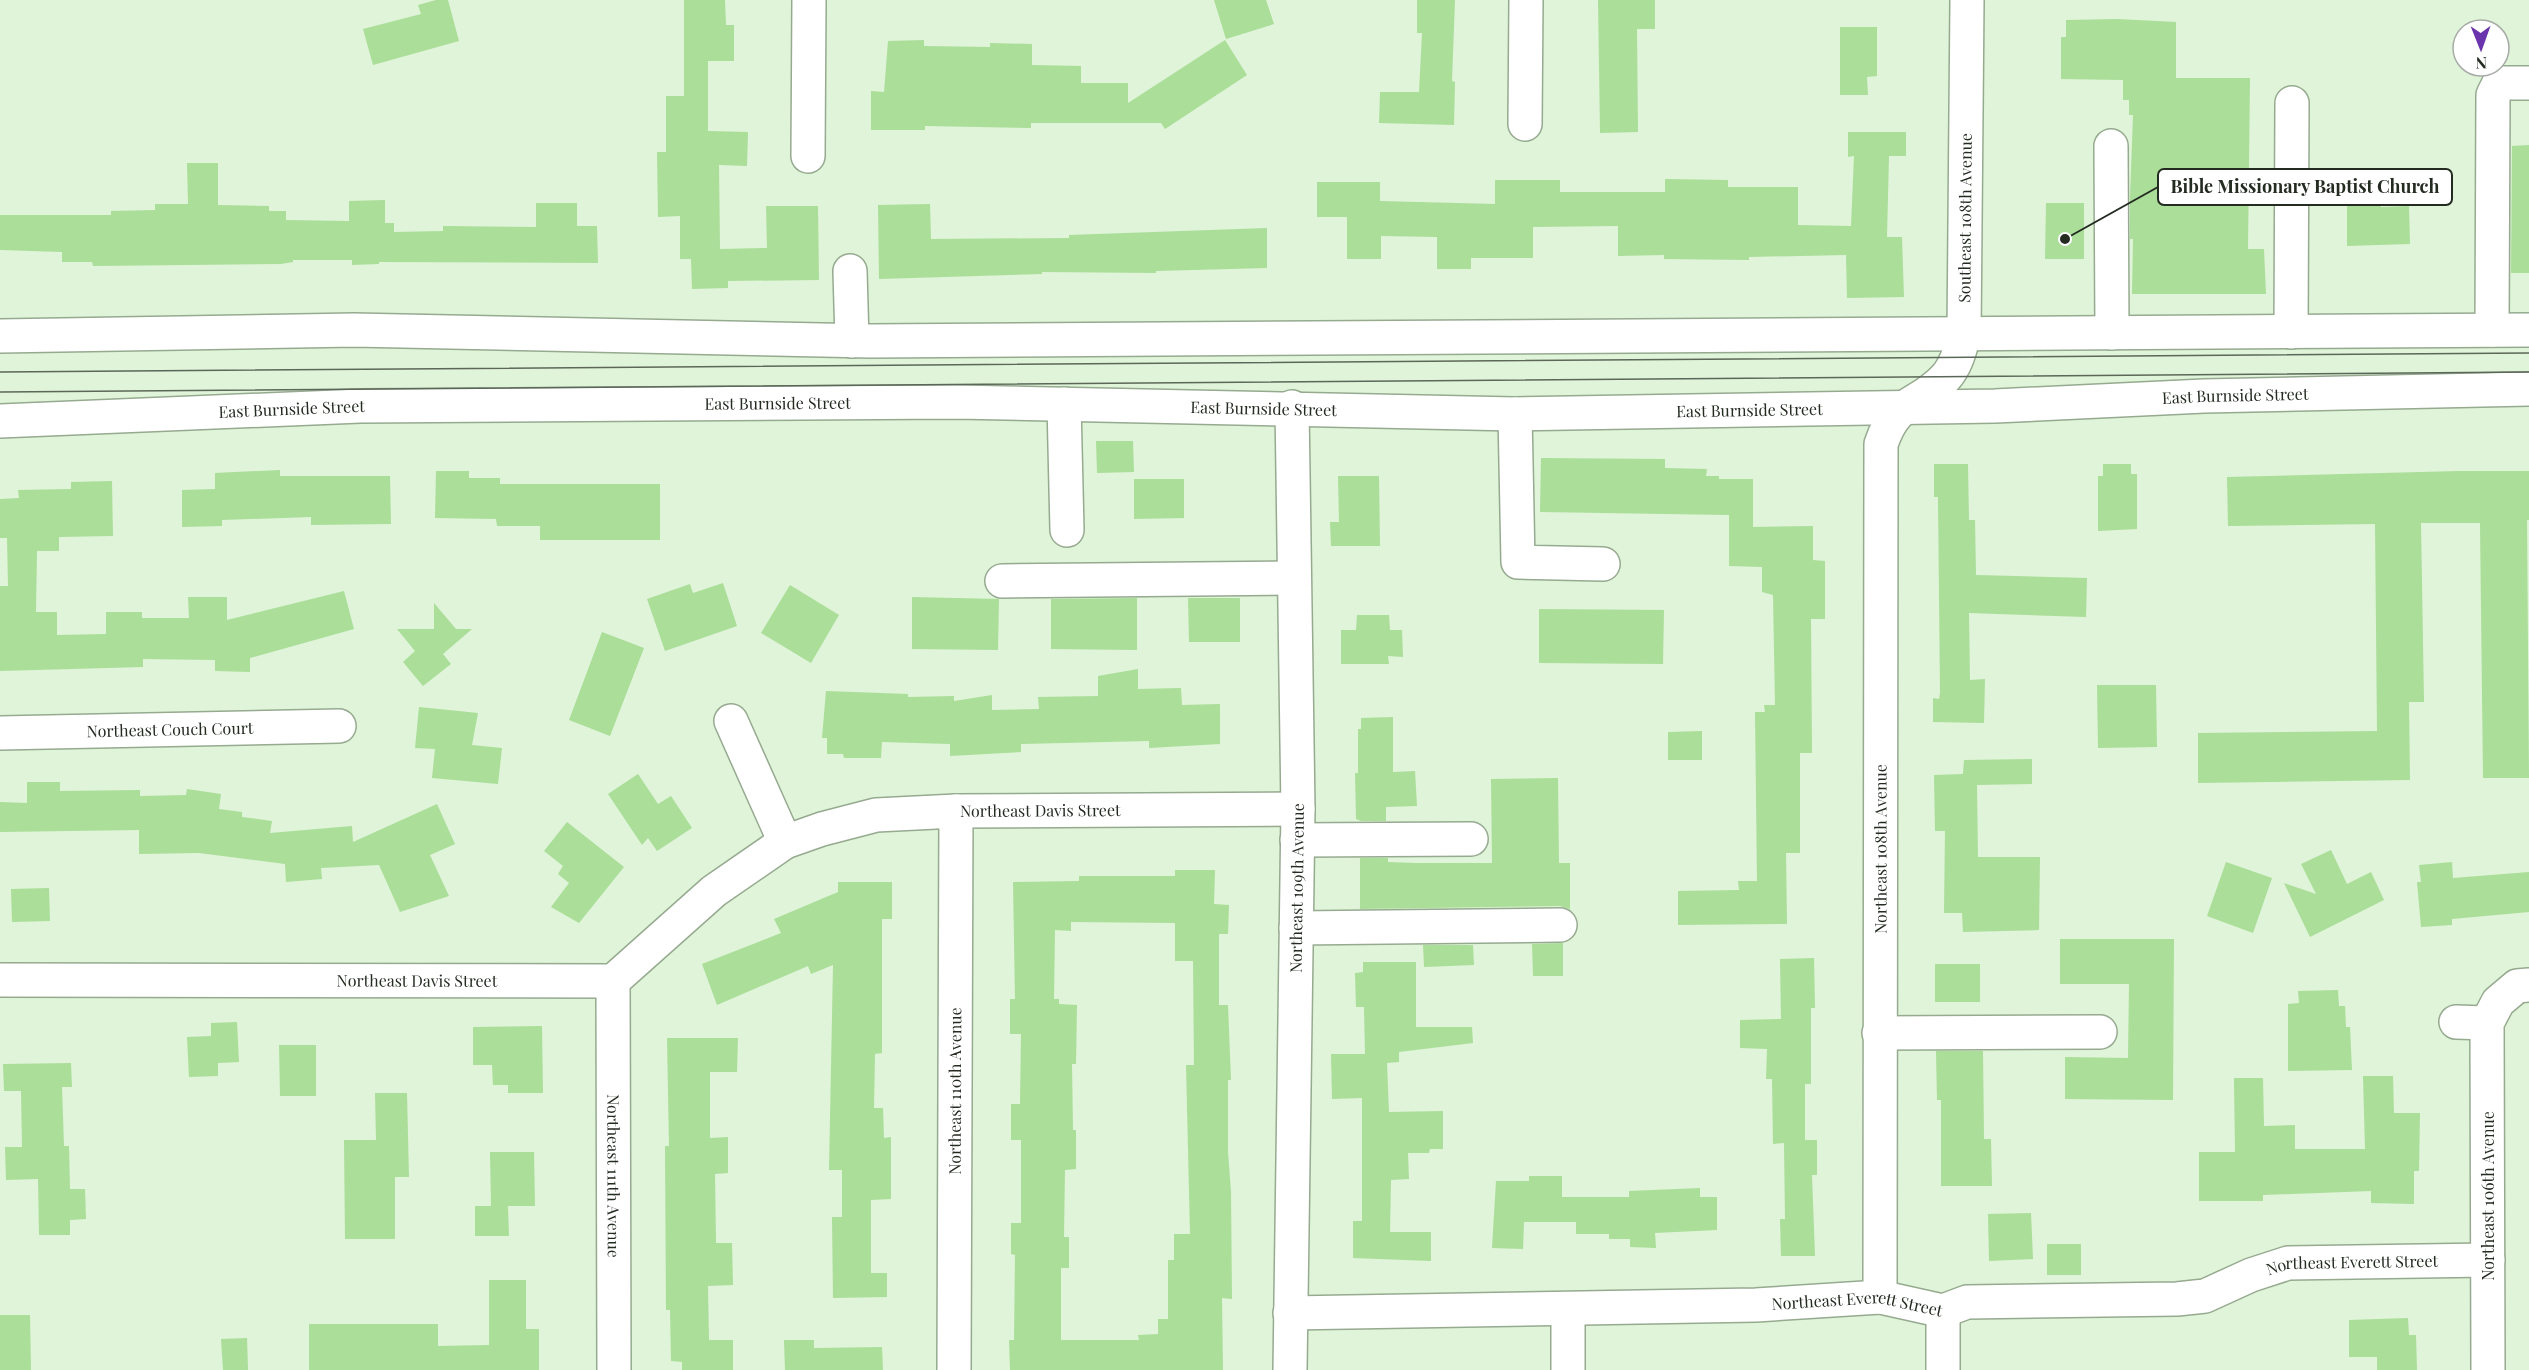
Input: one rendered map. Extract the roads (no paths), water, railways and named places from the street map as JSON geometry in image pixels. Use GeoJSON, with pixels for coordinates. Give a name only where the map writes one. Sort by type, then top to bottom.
{"type":"FeatureCollection","features":[{"type":"Feature","properties":{"kind":"street"},"geometry":{"type":"LineString","coordinates":[[808,156],[809,0]]}},
{"type":"Feature","properties":{"kind":"street"},"geometry":{"type":"LineString","coordinates":[[1525,124],[1526,0]]}},
{"type":"Feature","properties":{"kind":"street","name":"Southeast 108th Avenue"},"geometry":{"type":"LineString","coordinates":[[1902,409],[1947,376],[1958,358],[1964,335],[1967,0]]}},
{"type":"Feature","properties":{"kind":"street"},"geometry":{"type":"LineString","coordinates":[[2492,330],[2493,95],[2499,83],[2529,83]]}},
{"type":"Feature","properties":{"kind":"street"},"geometry":{"type":"LineString","coordinates":[[2291,332],[2292,103]]}},
{"type":"Feature","properties":{"kind":"street"},"geometry":{"type":"LineString","coordinates":[[2111,146],[2112,333]]}},
{"type":"Feature","properties":{"kind":"street"},"geometry":{"type":"LineString","coordinates":[[850,271],[852,341]]}},
{"type":"Feature","properties":{"kind":"street"},"geometry":{"type":"LineString","coordinates":[[0,336],[354,330],[852,341],[2529,330]]}},
{"type":"Feature","properties":{"kind":"street","name":"East Burnside Street"},"geometry":{"type":"LineString","coordinates":[[0,421],[360,406],[1064,404],[1292,407],[1515,414],[1902,409],[2215,396],[2529,389]]}},
{"type":"Feature","properties":{"kind":"street"},"geometry":{"type":"LineString","coordinates":[[1064,404],[1067,530]]}},
{"type":"Feature","properties":{"kind":"street","name":"Northeast 109th Avenue"},"geometry":{"type":"LineString","coordinates":[[1290,1370],[1297,825],[1292,407]]}},
{"type":"Feature","properties":{"kind":"street","name":"Northeast 108th Avenue"},"geometry":{"type":"LineString","coordinates":[[1880,1297],[1881,444],[1894,414],[1902,409]]}},
{"type":"Feature","properties":{"kind":"street"},"geometry":{"type":"LineString","coordinates":[[1515,414],[1518,562],[1603,564]]}},
{"type":"Feature","properties":{"kind":"street"},"geometry":{"type":"LineString","coordinates":[[1002,580],[1294,578]]}},
{"type":"Feature","properties":{"kind":"street"},"geometry":{"type":"LineString","coordinates":[[731,721],[785,842]]}},
{"type":"Feature","properties":{"kind":"street","name":"Northeast Couch Court"},"geometry":{"type":"LineString","coordinates":[[0,732],[339,726]]}},
{"type":"Feature","properties":{"kind":"street","name":"Northeast Davis Street"},"geometry":{"type":"LineString","coordinates":[[0,980],[613,981],[714,891],[785,842],[822,829],[876,815],[956,811],[1297,825],[1471,840]]}},
{"type":"Feature","properties":{"kind":"street","name":"Northeast 110th Avenue"},"geometry":{"type":"LineString","coordinates":[[954,1370],[956,811]]}},
{"type":"Feature","properties":{"kind":"street"},"geometry":{"type":"LineString","coordinates":[[1296,928],[1560,925]]}},
{"type":"Feature","properties":{"kind":"street","name":"Northeast 111th Avenue"},"geometry":{"type":"LineString","coordinates":[[613,981],[614,1370]]}},
{"type":"Feature","properties":{"kind":"street","name":"Northeast 106th Avenue"},"geometry":{"type":"LineString","coordinates":[[2488,1370],[2488,1260],[2471,1023],[2517,986],[2529,985]]}},
{"type":"Feature","properties":{"kind":"street"},"geometry":{"type":"LineString","coordinates":[[1879,1034],[2100,1032]]}},
{"type":"Feature","properties":{"kind":"street","name":"Northeast Everett Street"},"geometry":{"type":"LineString","coordinates":[[1290,1313],[1756,1305],[1880,1297],[1943,1311],[1967,1302],[2177,1299],[2205,1296],[2251,1275],[2288,1263],[2488,1260]]}},
{"type":"Feature","properties":{"kind":"street"},"geometry":{"type":"LineString","coordinates":[[1568,1308],[1568,1370]]}},
{"type":"Feature","properties":{"kind":"street"},"geometry":{"type":"LineString","coordinates":[[1943,1311],[1943,1370]]}},
{"type":"Feature","properties":{"kind":"tram line"},"geometry":{"type":"LineString","coordinates":[[0,372],[2529,353]]}},
{"type":"Feature","properties":{"kind":"tram line"},"geometry":{"type":"LineString","coordinates":[[0,392],[2529,372]]}},
{"type":"Feature","properties":{"kind":"place","name":"Bible Missionary Baptist Church"},"geometry":{"type":"Point","coordinates":[2065,239]}}]}
